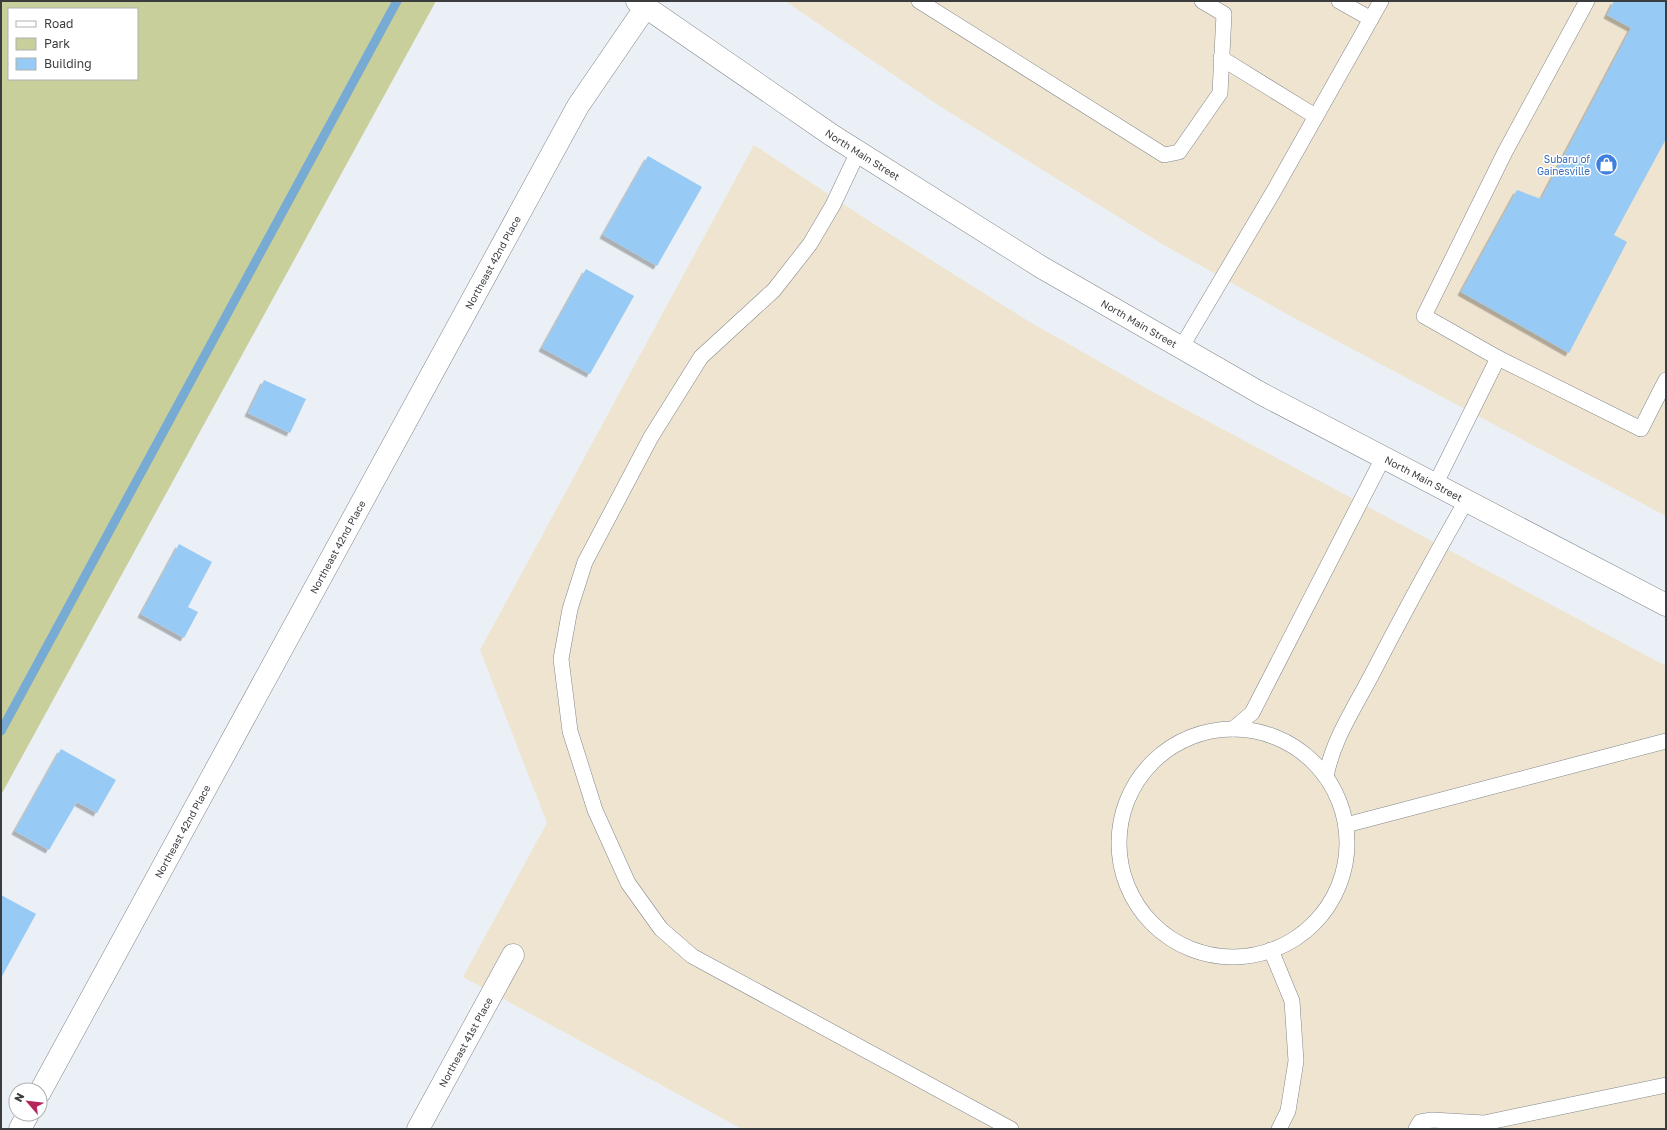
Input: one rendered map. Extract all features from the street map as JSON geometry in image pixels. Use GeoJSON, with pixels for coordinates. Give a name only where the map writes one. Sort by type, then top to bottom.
{"type":"FeatureCollection","features":[{"type":"Feature","properties":{"kind":"street","name":"North Main Street"},"geometry":{"type":"LineString","coordinates":[[641,4],[858,152],[1041,268],[1262,394],[1666,605]]}},
{"type":"Feature","properties":{"kind":"street","name":"Northeast 42nd Place"},"geometry":{"type":"LineString","coordinates":[[45,1082],[578,106],[641,4]]}},
{"type":"Feature","properties":{"kind":"street","name":"Northeast 41st Place"},"geometry":{"type":"LineString","coordinates":[[418,1129],[513,955]]}},
{"type":"Feature","properties":{"kind":"lane"},"geometry":{"type":"LineString","coordinates":[[919,1],[1164,155],[1179,152],[1220,93],[1224,14],[1202,1]]}},
{"type":"Feature","properties":{"kind":"lane"},"geometry":{"type":"LineString","coordinates":[[1339,1],[1371,19]]}},
{"type":"Feature","properties":{"kind":"lane"},"geometry":{"type":"LineString","coordinates":[[1181,348],[1381,1]]}},
{"type":"Feature","properties":{"kind":"lane"},"geometry":{"type":"LineString","coordinates":[[1586,1],[1505,152],[1424,316],[1498,358],[1641,429],[1666,380]]}},
{"type":"Feature","properties":{"kind":"lane"},"geometry":{"type":"LineString","coordinates":[[1221,58],[1315,116]]}},
{"type":"Feature","properties":{"kind":"lane"},"geometry":{"type":"LineString","coordinates":[[858,152],[833,205],[810,244],[774,290],[701,357],[651,437],[586,562],[570,609],[561,659],[570,731],[598,817],[628,883],[660,929],[692,956],[1011,1129]]}},
{"type":"Feature","properties":{"kind":"lane"},"geometry":{"type":"LineString","coordinates":[[1435,485],[1498,358]]}},
{"type":"Feature","properties":{"kind":"lane"},"geometry":{"type":"LineString","coordinates":[[1233,729],[1252,713],[1383,458]]}},
{"type":"Feature","properties":{"kind":"lane"},"geometry":{"type":"LineString","coordinates":[[1326,777],[1329,760],[1341,734],[1398,624],[1466,500]]}},
{"type":"Feature","properties":{"kind":"lane"},"geometry":{"type":"LineString","coordinates":[[1222,729],[1256,730],[1288,742],[1315,762],[1326,777],[1335,790],[1346,825],[1345,863],[1333,898],[1310,927],[1278,948],[1242,957],[1206,954],[1171,940],[1143,915],[1125,883],[1118,846],[1123,812],[1134,787],[1137,781],[1159,755],[1189,737],[1222,729]]}},
{"type":"Feature","properties":{"kind":"lane"},"geometry":{"type":"LineString","coordinates":[[1346,825],[1666,741]]}},
{"type":"Feature","properties":{"kind":"lane"},"geometry":{"type":"LineString","coordinates":[[1271,950],[1292,1001],[1296,1061],[1288,1111],[1279,1129]]}},
{"type":"Feature","properties":{"kind":"lane"},"geometry":{"type":"LineString","coordinates":[[1416,1129],[1420,1122],[1432,1120],[1484,1123],[1666,1085]]}},
{"type":"Feature","properties":{"kind":"shaded area"},"geometry":{"type":"Polygon","coordinates":[[[785,1],[1666,1],[1666,516],[1296,319],[1162,244],[938,105],[785,1]]]}},
{"type":"Feature","properties":{"kind":"shaded area"},"geometry":{"type":"Polygon","coordinates":[[[754,145],[866,219],[1028,321],[1151,391],[1666,666],[1666,1129],[742,1129],[463,977],[547,823],[480,650],[754,145]]]}},
{"type":"Feature","properties":{"kind":"green space"},"geometry":{"type":"Polygon","coordinates":[[[1,1],[436,1],[1,795],[1,1]]]}},
{"type":"Feature","properties":{"kind":"building","name":"Subaru of Gainesville"},"geometry":{"type":"Polygon","coordinates":[[[1614,1],[1666,1],[1666,139],[1614,235],[1627,242],[1569,353],[1461,292],[1517,190],[1541,199],[1631,28],[1607,15],[1614,1]]]}},
{"type":"Feature","properties":{"kind":"building"},"geometry":{"type":"Polygon","coordinates":[[[648,156],[702,187],[657,266],[603,235],[648,156]]]}},
{"type":"Feature","properties":{"kind":"building"},"geometry":{"type":"Polygon","coordinates":[[[586,269],[634,296],[590,374],[542,348],[586,269]]]}},
{"type":"Feature","properties":{"kind":"building"},"geometry":{"type":"Polygon","coordinates":[[[264,380],[306,399],[290,433],[248,413],[264,380]]]}},
{"type":"Feature","properties":{"kind":"building"},"geometry":{"type":"Polygon","coordinates":[[[179,544],[212,562],[188,607],[198,612],[184,638],[141,614],[179,544]]]}},
{"type":"Feature","properties":{"kind":"building"},"geometry":{"type":"Polygon","coordinates":[[[61,749],[116,780],[97,813],[77,802],[49,850],[15,831],[61,749]]]}},
{"type":"Feature","properties":{"kind":"building"},"geometry":{"type":"Polygon","coordinates":[[[1,895],[36,914],[1,978],[1,895]]]}},
{"type":"Feature","properties":{"kind":"waterway"},"geometry":{"type":"LineString","coordinates":[[1,731],[397,1]]}},
{"type":"Feature","properties":{"kind":"place","name":"Subaru of Gainesville"},"geometry":{"type":"Point","coordinates":[1606,165]}}]}
